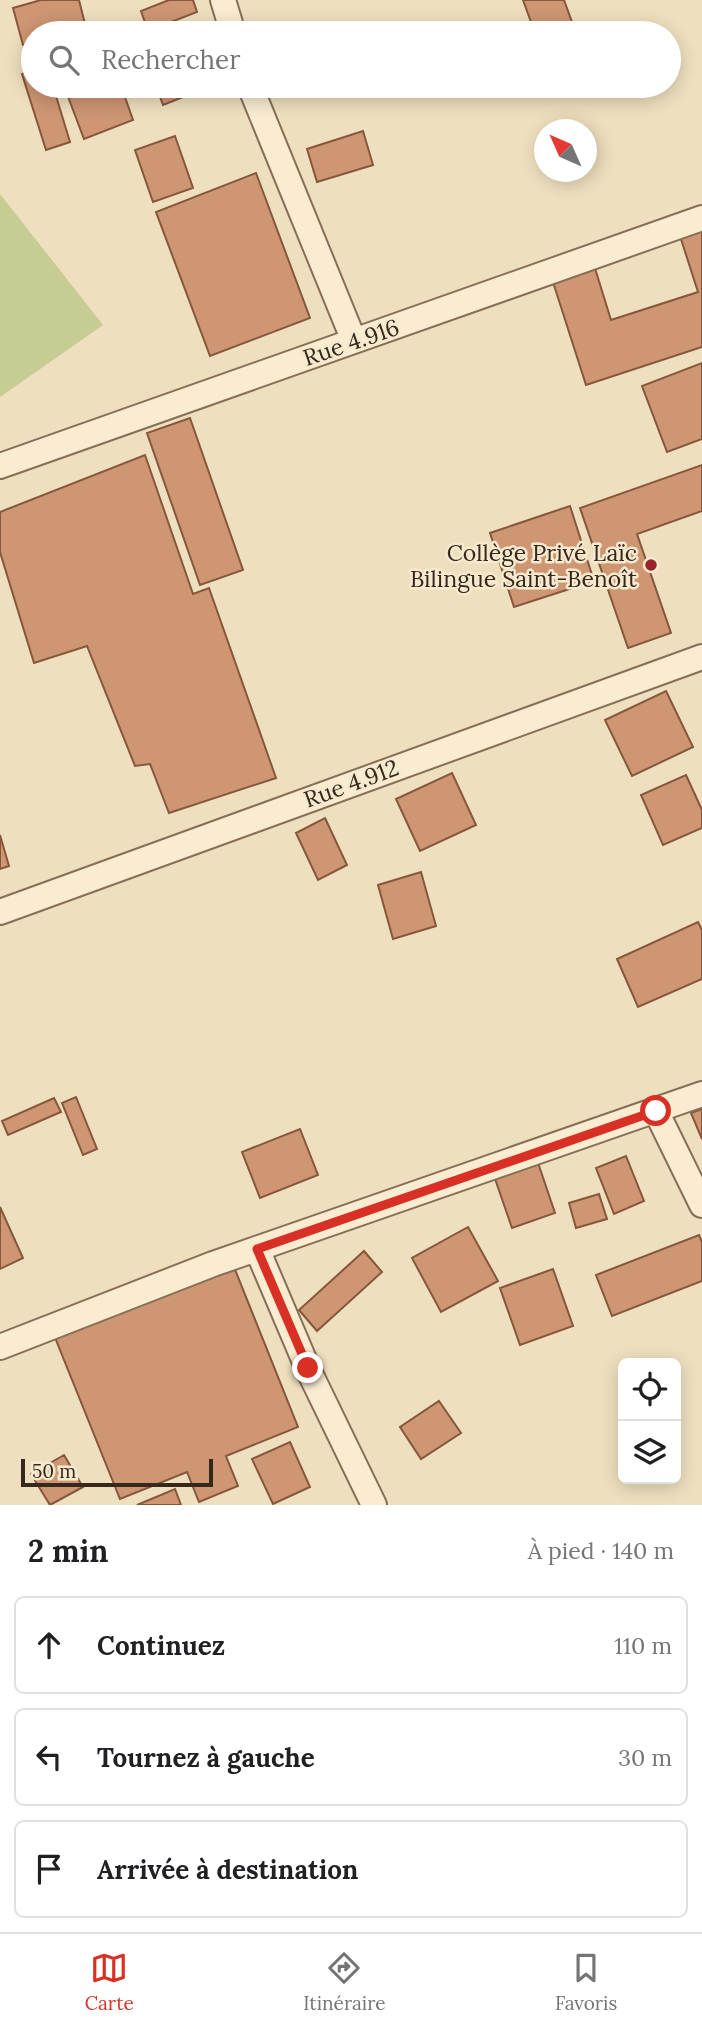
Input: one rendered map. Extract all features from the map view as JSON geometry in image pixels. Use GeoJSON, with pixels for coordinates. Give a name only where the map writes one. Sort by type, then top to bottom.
{"type":"FeatureCollection","features":[{"type":"Feature","properties":{"kind":"street"},"geometry":{"type":"LineString","coordinates":[[223,0],[229,21]]}},
{"type":"Feature","properties":{"kind":"street"},"geometry":{"type":"LineString","coordinates":[[255,98],[354,341]]}},
{"type":"Feature","properties":{"kind":"street","name":"Rue 4.916"},"geometry":{"type":"LineString","coordinates":[[0,466],[702,218]]}},
{"type":"Feature","properties":{"kind":"street","name":"Rue 4.912"},"geometry":{"type":"LineString","coordinates":[[0,912],[702,657]]}},
{"type":"Feature","properties":{"kind":"street"},"geometry":{"type":"LineString","coordinates":[[0,1347],[257,1249],[702,1094]]}},
{"type":"Feature","properties":{"kind":"street"},"geometry":{"type":"LineString","coordinates":[[656,1111],[702,1205]]}},
{"type":"Feature","properties":{"kind":"street"},"geometry":{"type":"LineString","coordinates":[[257,1249],[308,1368],[374,1505]]}},
{"type":"Feature","properties":{"kind":"green space"},"geometry":{"type":"Polygon","coordinates":[[[0,194],[103,325],[0,397],[0,194]]]}},
{"type":"Feature","properties":{"kind":"building"},"geometry":{"type":"Polygon","coordinates":[[[41,0],[79,0],[84,21],[21,21],[21,38],[13,8],[41,0]]]}},
{"type":"Feature","properties":{"kind":"building"},"geometry":{"type":"Polygon","coordinates":[[[169,0],[193,0],[197,12],[174,21],[144,21],[141,11],[169,0]]]}},
{"type":"Feature","properties":{"kind":"building"},"geometry":{"type":"Polygon","coordinates":[[[523,0],[564,0],[572,21],[531,21],[523,0]]]}},
{"type":"Feature","properties":{"kind":"building"},"geometry":{"type":"Polygon","coordinates":[[[30,98],[57,98],[70,142],[46,150],[30,98]]]}},
{"type":"Feature","properties":{"kind":"building"},"geometry":{"type":"Polygon","coordinates":[[[69,98],[125,98],[133,120],[84,139],[69,98]]]}},
{"type":"Feature","properties":{"kind":"building"},"geometry":{"type":"Polygon","coordinates":[[[160,98],[181,98],[163,105],[160,98]]]}},
{"type":"Feature","properties":{"kind":"building"},"geometry":{"type":"Polygon","coordinates":[[[363,131],[373,165],[317,182],[307,149],[363,131]]]}},
{"type":"Feature","properties":{"kind":"building"},"geometry":{"type":"Polygon","coordinates":[[[175,136],[193,188],[153,202],[135,150],[175,136]]]}},
{"type":"Feature","properties":{"kind":"building"},"geometry":{"type":"Polygon","coordinates":[[[256,173],[310,318],[210,356],[156,212],[256,173]]]}},
{"type":"Feature","properties":{"kind":"building"},"geometry":{"type":"Polygon","coordinates":[[[702,229],[702,347],[586,385],[552,279],[594,265],[611,320],[698,292],[680,236],[702,229]]]}},
{"type":"Feature","properties":{"kind":"building"},"geometry":{"type":"Polygon","coordinates":[[[702,363],[702,439],[667,452],[642,386],[702,363]]]}},
{"type":"Feature","properties":{"kind":"building"},"geometry":{"type":"Polygon","coordinates":[[[190,418],[243,570],[200,585],[147,433],[190,418]]]}},
{"type":"Feature","properties":{"kind":"building"},"geometry":{"type":"Polygon","coordinates":[[[145,455],[193,594],[209,588],[276,778],[169,813],[150,764],[135,766],[87,646],[34,663],[0,552],[0,512],[145,455]]]}},
{"type":"Feature","properties":{"kind":"building","name":"Collège Privé Laïc Bilingue Saint-Benoît"},"geometry":{"type":"Polygon","coordinates":[[[702,465],[702,511],[637,534],[671,633],[628,648],[580,508],[702,465]]]}},
{"type":"Feature","properties":{"kind":"building"},"geometry":{"type":"Polygon","coordinates":[[[570,506],[594,581],[514,607],[490,533],[570,506]]]}},
{"type":"Feature","properties":{"kind":"building"},"geometry":{"type":"Polygon","coordinates":[[[666,691],[693,747],[632,776],[605,720],[666,691]]]}},
{"type":"Feature","properties":{"kind":"building"},"geometry":{"type":"Polygon","coordinates":[[[452,773],[476,825],[420,851],[396,799],[452,773]]]}},
{"type":"Feature","properties":{"kind":"building"},"geometry":{"type":"Polygon","coordinates":[[[686,775],[702,810],[702,828],[663,845],[641,795],[686,775]]]}},
{"type":"Feature","properties":{"kind":"building"},"geometry":{"type":"Polygon","coordinates":[[[325,818],[347,865],[318,880],[296,833],[325,818]]]}},
{"type":"Feature","properties":{"kind":"building"},"geometry":{"type":"Polygon","coordinates":[[[0,835],[9,866],[0,869],[0,835]]]}},
{"type":"Feature","properties":{"kind":"building"},"geometry":{"type":"Polygon","coordinates":[[[421,872],[436,926],[393,939],[378,885],[421,872]]]}},
{"type":"Feature","properties":{"kind":"building"},"geometry":{"type":"Polygon","coordinates":[[[698,922],[702,930],[702,979],[638,1007],[617,959],[698,922]]]}},
{"type":"Feature","properties":{"kind":"building"},"geometry":{"type":"Polygon","coordinates":[[[76,1097],[97,1149],[83,1155],[62,1103],[76,1097]]]}},
{"type":"Feature","properties":{"kind":"building"},"geometry":{"type":"Polygon","coordinates":[[[54,1098],[61,1112],[8,1135],[2,1121],[54,1098]]]}},
{"type":"Feature","properties":{"kind":"building"},"geometry":{"type":"Polygon","coordinates":[[[702,1109],[702,1139],[691,1113],[702,1109]]]}},
{"type":"Feature","properties":{"kind":"building"},"geometry":{"type":"Polygon","coordinates":[[[300,1129],[318,1175],[260,1198],[242,1152],[300,1129]]]}},
{"type":"Feature","properties":{"kind":"building"},"geometry":{"type":"Polygon","coordinates":[[[535,1154],[555,1213],[512,1228],[492,1170],[535,1154]]]}},
{"type":"Feature","properties":{"kind":"building"},"geometry":{"type":"Polygon","coordinates":[[[626,1156],[644,1201],[614,1214],[596,1168],[626,1156]]]}},
{"type":"Feature","properties":{"kind":"building"},"geometry":{"type":"Polygon","coordinates":[[[599,1194],[607,1219],[576,1228],[569,1203],[599,1194]]]}},
{"type":"Feature","properties":{"kind":"building"},"geometry":{"type":"Polygon","coordinates":[[[0,1207],[23,1258],[0,1269],[0,1207]]]}},
{"type":"Feature","properties":{"kind":"building"},"geometry":{"type":"Polygon","coordinates":[[[468,1227],[498,1281],[441,1312],[412,1258],[468,1227]]]}},
{"type":"Feature","properties":{"kind":"building"},"geometry":{"type":"Polygon","coordinates":[[[699,1235],[702,1242],[702,1281],[612,1316],[596,1275],[699,1235]]]}},
{"type":"Feature","properties":{"kind":"building"},"geometry":{"type":"Polygon","coordinates":[[[364,1251],[382,1272],[317,1331],[299,1310],[364,1251]]]}},
{"type":"Feature","properties":{"kind":"building"},"geometry":{"type":"Polygon","coordinates":[[[232,1262],[298,1427],[226,1456],[238,1486],[199,1502],[187,1472],[120,1499],[54,1335],[232,1262]]]}},
{"type":"Feature","properties":{"kind":"building"},"geometry":{"type":"Polygon","coordinates":[[[553,1269],[573,1326],[520,1345],[500,1288],[553,1269]]]}},
{"type":"Feature","properties":{"kind":"building"},"geometry":{"type":"Polygon","coordinates":[[[439,1401],[461,1433],[421,1459],[400,1427],[439,1401]]]}},
{"type":"Feature","properties":{"kind":"building"},"geometry":{"type":"Polygon","coordinates":[[[290,1442],[310,1487],[273,1504],[252,1459],[290,1442]]]}},
{"type":"Feature","properties":{"kind":"building"},"geometry":{"type":"Polygon","coordinates":[[[64,1455],[83,1487],[50,1505],[31,1474],[64,1455]]]}},
{"type":"Feature","properties":{"kind":"building"},"geometry":{"type":"Polygon","coordinates":[[[175,1489],[181,1505],[137,1505],[175,1489]]]}},
{"type":"Feature","properties":{"kind":"place","name":"Collège Privé Laïc Bilingue Saint-Benoît"},"geometry":{"type":"Point","coordinates":[651,565]}},
{"type":"Feature","properties":{"kind":"route"},"geometry":{"type":"LineString","coordinates":[[308,1368],[257,1249],[656,1111]]}}]}
